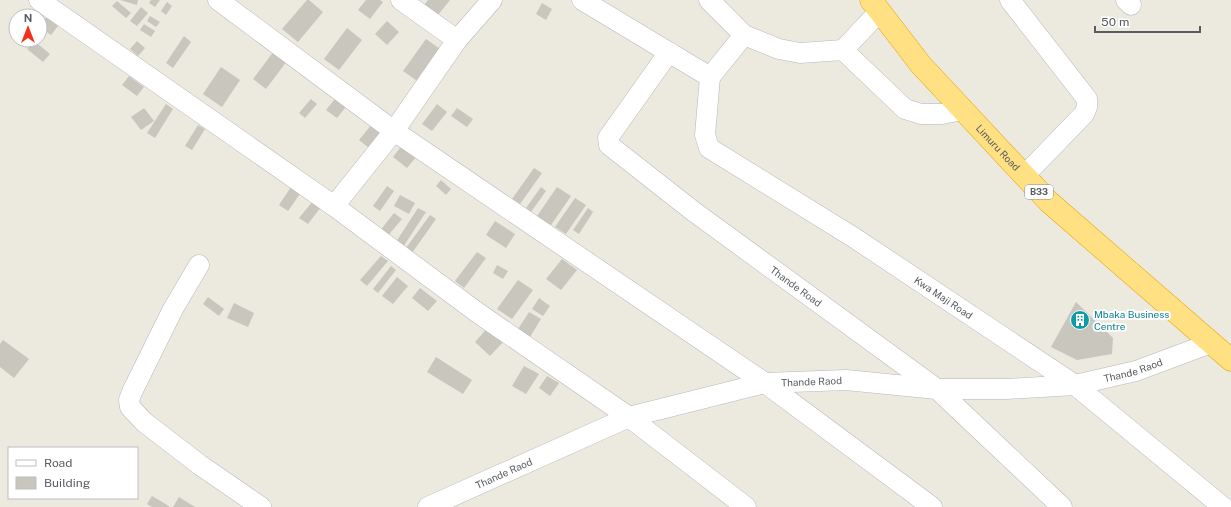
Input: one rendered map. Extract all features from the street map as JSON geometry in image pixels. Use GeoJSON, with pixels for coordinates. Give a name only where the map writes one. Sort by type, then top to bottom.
{"type":"FeatureCollection","features":[{"type":"Feature","properties":{"kind":"highway","name":"Limuru Road"},"geometry":{"type":"LineString","coordinates":[[875,6],[921,65],[1049,202],[1231,360]]}},
{"type":"Feature","properties":{"kind":"street"},"geometry":{"type":"LineString","coordinates":[[40,0],[334,206],[478,313],[630,417],[746,507]]}},
{"type":"Feature","properties":{"kind":"street"},"geometry":{"type":"LineString","coordinates":[[218,0],[394,131],[764,383],[932,507]]}},
{"type":"Feature","properties":{"kind":"street"},"geometry":{"type":"LineString","coordinates":[[401,0],[457,40]]}},
{"type":"Feature","properties":{"kind":"street"},"geometry":{"type":"LineString","coordinates":[[334,206],[394,131],[457,40],[492,0]]}},
{"type":"Feature","properties":{"kind":"street"},"geometry":{"type":"LineString","coordinates":[[582,0],[710,77],[744,35]]}},
{"type":"Feature","properties":{"kind":"street"},"geometry":{"type":"LineString","coordinates":[[709,0],[744,35],[779,49],[800,53],[843,50],[905,109],[921,114],[942,114],[962,110]]}},
{"type":"Feature","properties":{"kind":"street"},"geometry":{"type":"LineString","coordinates":[[1010,0],[1086,99],[1087,106],[1084,114],[1024,176]]}},
{"type":"Feature","properties":{"kind":"street"},"geometry":{"type":"LineString","coordinates":[[843,50],[875,6]]}},
{"type":"Feature","properties":{"kind":"street","name":"Thande Road"},"geometry":{"type":"LineString","coordinates":[[669,52],[608,138],[609,145],[699,216],[937,389],[1062,507]]}},
{"type":"Feature","properties":{"kind":"street","name":"Kwa Maji Road"},"geometry":{"type":"LineString","coordinates":[[710,77],[705,135],[709,148],[853,237],[1075,385],[1223,507]]}},
{"type":"Feature","properties":{"kind":"street"},"geometry":{"type":"LineString","coordinates":[[199,265],[173,309],[132,392],[129,400],[130,407],[144,422],[200,465],[261,507]]}},
{"type":"Feature","properties":{"kind":"street","name":"Thande Raod"},"geometry":{"type":"LineString","coordinates":[[428,507],[630,417],[764,383],[846,380],[937,389],[1007,389],[1075,385],[1136,371],[1211,343]]}},
{"type":"Feature","properties":{"kind":"building"},"geometry":{"type":"Polygon","coordinates":[[[120,0],[138,0],[137,5],[120,0]]]}},
{"type":"Feature","properties":{"kind":"building"},"geometry":{"type":"Polygon","coordinates":[[[151,0],[160,0],[155,7],[149,3],[151,0]]]}},
{"type":"Feature","properties":{"kind":"building"},"geometry":{"type":"Polygon","coordinates":[[[307,0],[323,12],[298,42],[282,29],[307,0]]]}},
{"type":"Feature","properties":{"kind":"building"},"geometry":{"type":"Polygon","coordinates":[[[366,0],[380,0],[383,2],[370,19],[358,10],[366,0]]]}},
{"type":"Feature","properties":{"kind":"building"},"geometry":{"type":"Polygon","coordinates":[[[428,0],[450,0],[438,15],[424,5],[428,0]]]}},
{"type":"Feature","properties":{"kind":"building"},"geometry":{"type":"Polygon","coordinates":[[[117,1],[131,13],[126,18],[112,6],[117,1]]]}},
{"type":"Feature","properties":{"kind":"building"},"geometry":{"type":"Polygon","coordinates":[[[167,2],[172,6],[166,15],[161,11],[167,2]]]}},
{"type":"Feature","properties":{"kind":"building"},"geometry":{"type":"Polygon","coordinates":[[[542,3],[552,9],[546,20],[536,14],[542,3]]]}},
{"type":"Feature","properties":{"kind":"building"},"geometry":{"type":"Polygon","coordinates":[[[141,7],[148,13],[137,26],[130,21],[141,7]]]}},
{"type":"Feature","properties":{"kind":"building"},"geometry":{"type":"Polygon","coordinates":[[[49,13],[61,22],[51,35],[48,33],[49,13]]]}},
{"type":"Feature","properties":{"kind":"building"},"geometry":{"type":"Polygon","coordinates":[[[150,16],[160,22],[156,27],[147,21],[150,16]]]}},
{"type":"Feature","properties":{"kind":"building"},"geometry":{"type":"Polygon","coordinates":[[[387,21],[399,32],[387,45],[375,34],[387,21]]]}},
{"type":"Feature","properties":{"kind":"building"},"geometry":{"type":"Polygon","coordinates":[[[144,24],[155,31],[151,37],[140,30],[144,24]]]}},
{"type":"Feature","properties":{"kind":"building"},"geometry":{"type":"Polygon","coordinates":[[[347,28],[362,40],[339,70],[324,59],[347,28]]]}},
{"type":"Feature","properties":{"kind":"building"},"geometry":{"type":"Polygon","coordinates":[[[184,36],[191,42],[173,68],[166,63],[184,36]]]}},
{"type":"Feature","properties":{"kind":"building"},"geometry":{"type":"Polygon","coordinates":[[[426,39],[443,51],[420,83],[403,71],[426,39]]]}},
{"type":"Feature","properties":{"kind":"building"},"geometry":{"type":"Polygon","coordinates":[[[137,41],[145,48],[138,56],[130,49],[137,41]]]}},
{"type":"Feature","properties":{"kind":"building"},"geometry":{"type":"Polygon","coordinates":[[[43,48],[50,54],[43,62],[27,49],[43,48]]]}},
{"type":"Feature","properties":{"kind":"building"},"geometry":{"type":"Polygon","coordinates":[[[274,51],[287,61],[266,89],[253,79],[274,51]]]}},
{"type":"Feature","properties":{"kind":"building"},"geometry":{"type":"Polygon","coordinates":[[[221,67],[240,80],[222,107],[203,94],[221,67]]]}},
{"type":"Feature","properties":{"kind":"building"},"geometry":{"type":"Polygon","coordinates":[[[129,76],[144,87],[137,96],[122,85],[129,76]]]}},
{"type":"Feature","properties":{"kind":"building"},"geometry":{"type":"Polygon","coordinates":[[[338,95],[349,103],[337,118],[326,110],[338,95]]]}},
{"type":"Feature","properties":{"kind":"building"},"geometry":{"type":"Polygon","coordinates":[[[311,99],[317,104],[305,118],[299,113],[311,99]]]}},
{"type":"Feature","properties":{"kind":"building"},"geometry":{"type":"Polygon","coordinates":[[[166,104],[173,109],[155,138],[147,133],[166,104]]]}},
{"type":"Feature","properties":{"kind":"building"},"geometry":{"type":"Polygon","coordinates":[[[437,104],[447,112],[432,131],[422,124],[437,104]]]}},
{"type":"Feature","properties":{"kind":"building"},"geometry":{"type":"Polygon","coordinates":[[[144,108],[154,121],[141,130],[131,117],[144,108]]]}},
{"type":"Feature","properties":{"kind":"building"},"geometry":{"type":"Polygon","coordinates":[[[457,108],[473,119],[467,127],[451,116],[457,108]]]}},
{"type":"Feature","properties":{"kind":"building"},"geometry":{"type":"Polygon","coordinates":[[[372,124],[386,134],[373,151],[359,140],[372,124]]]}},
{"type":"Feature","properties":{"kind":"building"},"geometry":{"type":"Polygon","coordinates":[[[198,125],[205,129],[192,150],[185,146],[198,125]]]}},
{"type":"Feature","properties":{"kind":"building"},"geometry":{"type":"Polygon","coordinates":[[[402,145],[417,156],[407,168],[393,157],[402,145]]]}},
{"type":"Feature","properties":{"kind":"building"},"geometry":{"type":"Polygon","coordinates":[[[534,168],[542,173],[520,204],[512,199],[534,168]]]}},
{"type":"Feature","properties":{"kind":"building"},"geometry":{"type":"Polygon","coordinates":[[[441,180],[451,189],[446,195],[436,186],[441,180]]]}},
{"type":"Feature","properties":{"kind":"building"},"geometry":{"type":"Polygon","coordinates":[[[293,184],[302,191],[288,211],[279,205],[293,184]]]}},
{"type":"Feature","properties":{"kind":"building"},"geometry":{"type":"Polygon","coordinates":[[[387,186],[394,191],[380,211],[373,206],[387,186]]]}},
{"type":"Feature","properties":{"kind":"building"},"geometry":{"type":"Polygon","coordinates":[[[541,187],[546,191],[531,212],[526,208],[541,187]]]}},
{"type":"Feature","properties":{"kind":"building"},"geometry":{"type":"Polygon","coordinates":[[[557,187],[571,196],[549,228],[535,219],[557,187]]]}},
{"type":"Feature","properties":{"kind":"building"},"geometry":{"type":"Polygon","coordinates":[[[400,195],[415,203],[409,214],[394,206],[400,195]]]}},
{"type":"Feature","properties":{"kind":"building"},"geometry":{"type":"Polygon","coordinates":[[[575,198],[586,205],[566,234],[555,227],[575,198]]]}},
{"type":"Feature","properties":{"kind":"building"},"geometry":{"type":"Polygon","coordinates":[[[313,201],[321,207],[308,224],[299,218],[313,201]]]}},
{"type":"Feature","properties":{"kind":"building"},"geometry":{"type":"Polygon","coordinates":[[[418,208],[426,212],[403,247],[396,242],[418,208]]]}},
{"type":"Feature","properties":{"kind":"building"},"geometry":{"type":"Polygon","coordinates":[[[588,208],[593,212],[579,234],[573,230],[588,208]]]}},
{"type":"Feature","properties":{"kind":"building"},"geometry":{"type":"Polygon","coordinates":[[[394,213],[402,219],[386,238],[379,232],[394,213]]]}},
{"type":"Feature","properties":{"kind":"building"},"geometry":{"type":"Polygon","coordinates":[[[430,215],[436,219],[412,253],[406,248],[430,215]]]}},
{"type":"Feature","properties":{"kind":"building"},"geometry":{"type":"Polygon","coordinates":[[[495,221],[515,234],[506,248],[486,235],[495,221]]]}},
{"type":"Feature","properties":{"kind":"building"},"geometry":{"type":"Polygon","coordinates":[[[477,252],[486,258],[464,288],[455,281],[477,252]]]}},
{"type":"Feature","properties":{"kind":"building"},"geometry":{"type":"Polygon","coordinates":[[[381,256],[388,261],[367,286],[360,280],[381,256]]]}},
{"type":"Feature","properties":{"kind":"building"},"geometry":{"type":"Polygon","coordinates":[[[562,259],[577,270],[561,290],[546,279],[562,259]]]}},
{"type":"Feature","properties":{"kind":"building"},"geometry":{"type":"Polygon","coordinates":[[[497,265],[508,271],[503,279],[493,273],[497,265]]]}},
{"type":"Feature","properties":{"kind":"building"},"geometry":{"type":"Polygon","coordinates":[[[391,266],[396,270],[378,293],[373,289],[391,266]]]}},
{"type":"Feature","properties":{"kind":"building"},"geometry":{"type":"Polygon","coordinates":[[[397,277],[408,286],[393,304],[382,296],[397,277]]]}},
{"type":"Feature","properties":{"kind":"building"},"geometry":{"type":"Polygon","coordinates":[[[518,280],[533,290],[512,319],[497,309],[518,280]]]}},
{"type":"Feature","properties":{"kind":"building"},"geometry":{"type":"Polygon","coordinates":[[[420,288],[437,301],[428,311],[412,298],[420,288]]]}},
{"type":"Feature","properties":{"kind":"building"},"geometry":{"type":"Polygon","coordinates":[[[208,297],[224,309],[219,316],[203,304],[208,297]]]}},
{"type":"Feature","properties":{"kind":"building"},"geometry":{"type":"Polygon","coordinates":[[[539,298],[550,306],[543,316],[532,309],[539,298]]]}},
{"type":"Feature","properties":{"kind":"building","name":"Mbaka Business Centre"},"geometry":{"type":"Polygon","coordinates":[[[1076,302],[1113,338],[1112,354],[1077,360],[1051,347],[1076,302]]]}},
{"type":"Feature","properties":{"kind":"building"},"geometry":{"type":"Polygon","coordinates":[[[234,303],[254,313],[248,327],[227,318],[234,303]]]}},
{"type":"Feature","properties":{"kind":"building"},"geometry":{"type":"Polygon","coordinates":[[[529,312],[541,319],[530,337],[518,329],[529,312]]]}},
{"type":"Feature","properties":{"kind":"building"},"geometry":{"type":"Polygon","coordinates":[[[490,325],[506,339],[490,356],[475,342],[490,325]]]}},
{"type":"Feature","properties":{"kind":"building"},"geometry":{"type":"Polygon","coordinates":[[[3,340],[29,359],[14,378],[0,367],[0,344],[3,340]]]}},
{"type":"Feature","properties":{"kind":"building"},"geometry":{"type":"Polygon","coordinates":[[[436,357],[472,380],[463,394],[427,372],[436,357]]]}},
{"type":"Feature","properties":{"kind":"building"},"geometry":{"type":"Polygon","coordinates":[[[524,366],[539,374],[526,394],[512,386],[524,366]]]}},
{"type":"Feature","properties":{"kind":"building"},"geometry":{"type":"Polygon","coordinates":[[[547,376],[559,383],[550,396],[539,388],[547,376]]]}},
{"type":"Feature","properties":{"kind":"building"},"geometry":{"type":"Polygon","coordinates":[[[152,496],[169,507],[152,507],[147,504],[152,496]]]}},
{"type":"Feature","properties":{"kind":"building"},"geometry":{"type":"Polygon","coordinates":[[[179,497],[195,507],[173,507],[179,497]]]}},
{"type":"Feature","properties":{"kind":"place","name":"Mbaka Business Centre"},"geometry":{"type":"Point","coordinates":[1080,320]}}]}
